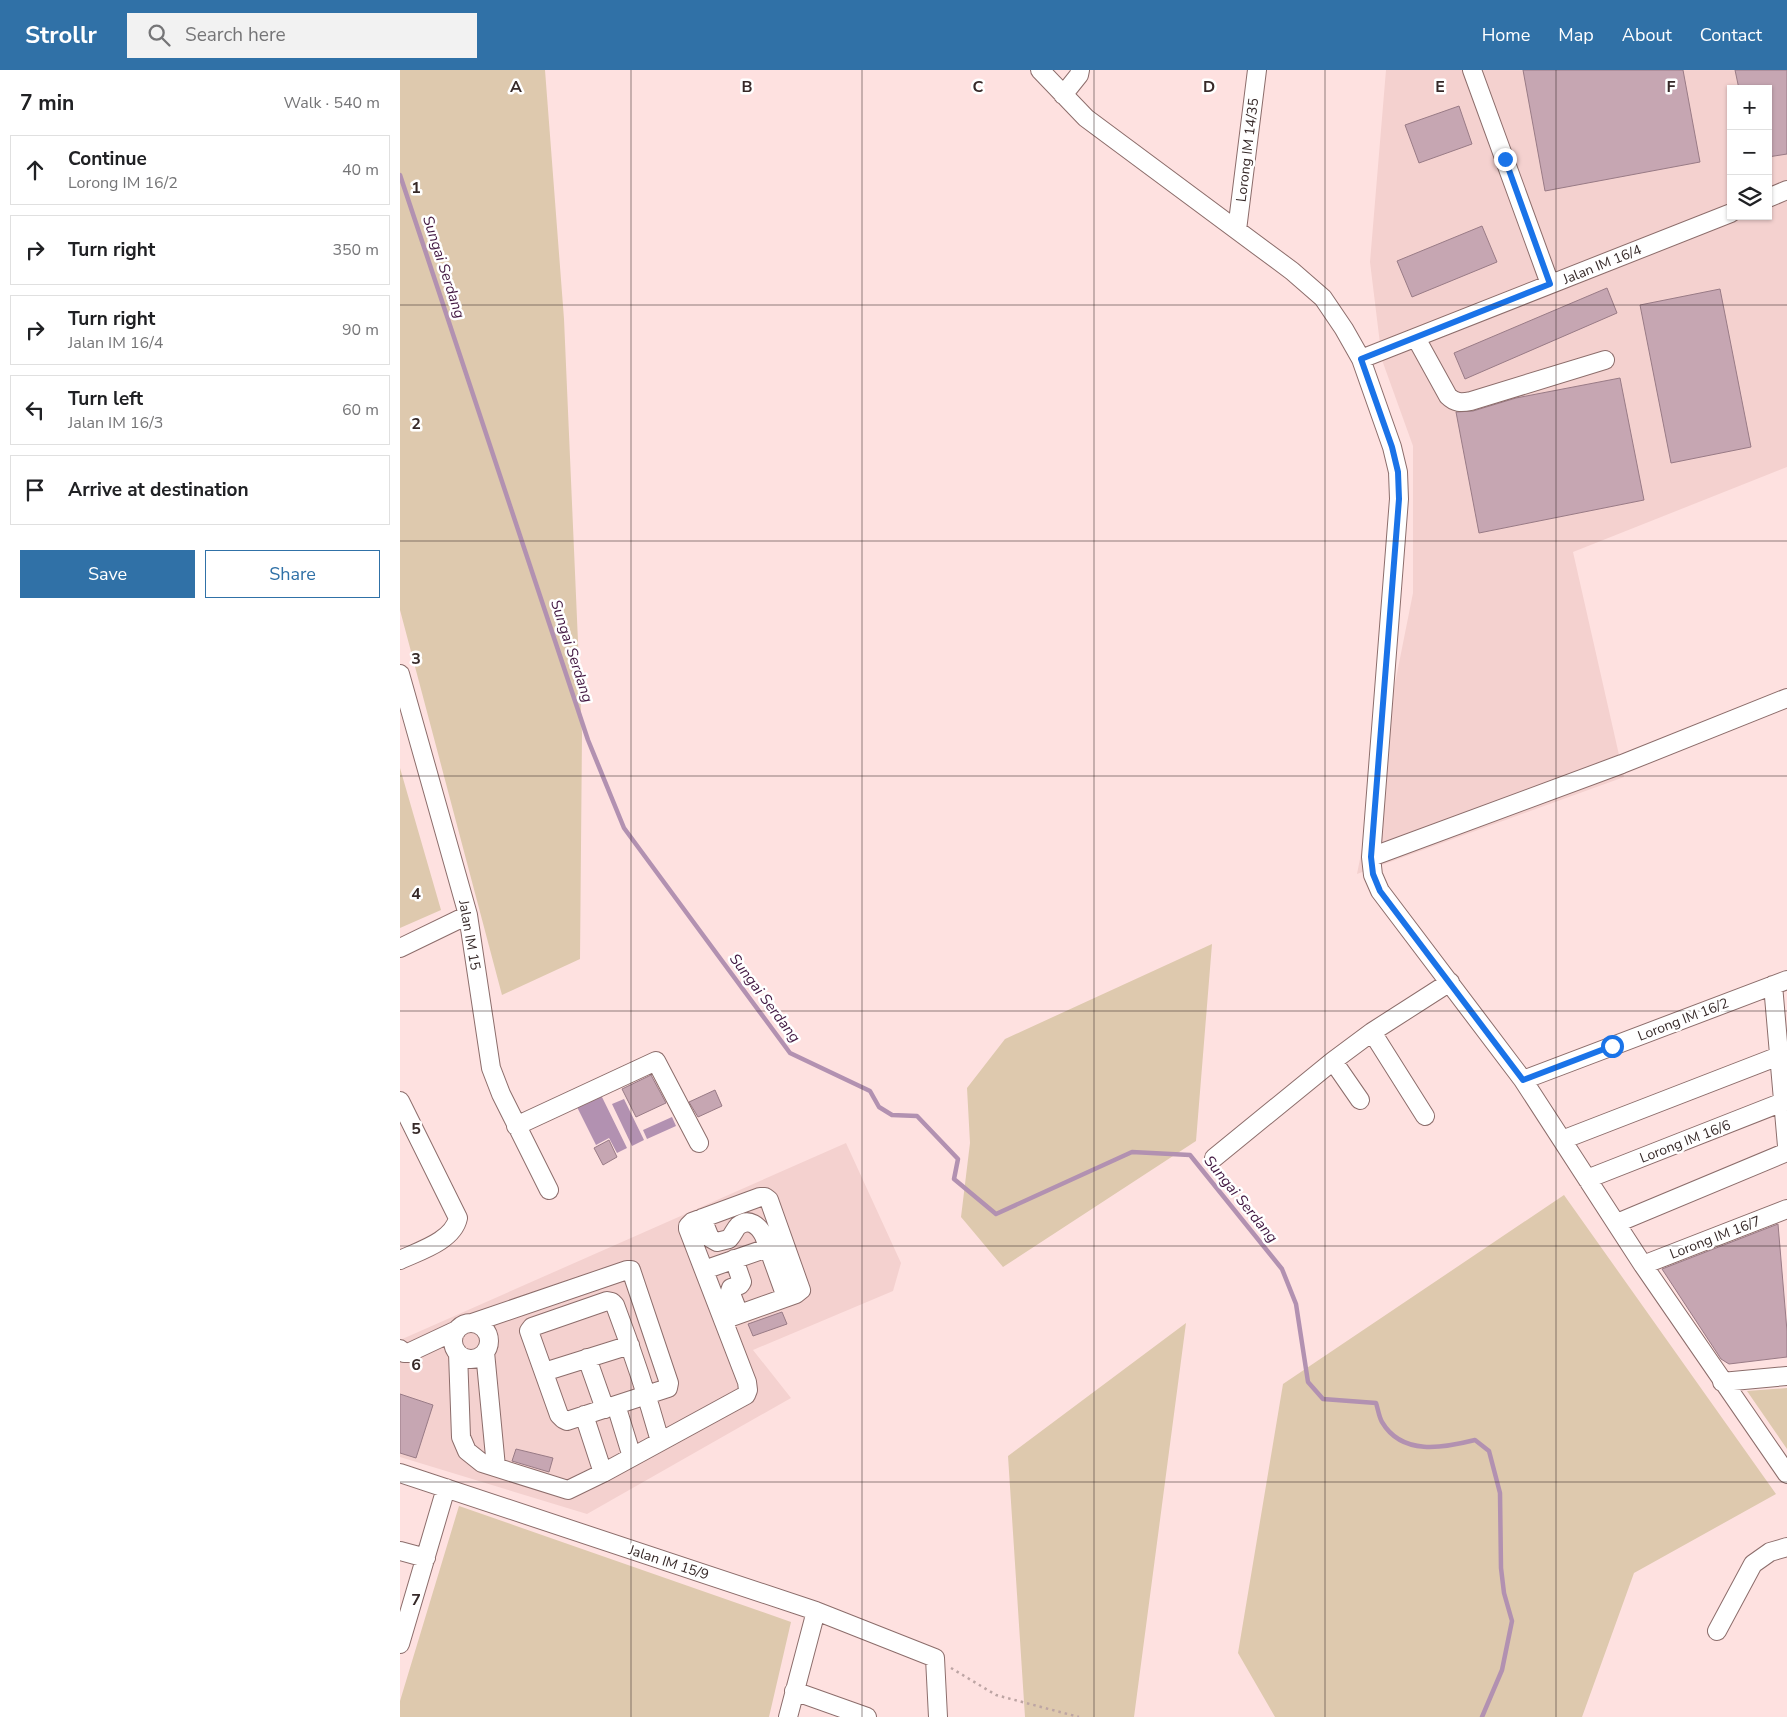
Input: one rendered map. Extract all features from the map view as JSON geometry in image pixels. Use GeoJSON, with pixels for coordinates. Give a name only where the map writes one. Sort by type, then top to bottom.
{"type":"FeatureCollection","features":[{"type":"Feature","properties":{"kind":"street"},"geometry":{"type":"LineString","coordinates":[[1040,70],[1086,118],[1292,271],[1323,298],[1361,359],[1392,447],[1398,472],[1371,857],[1373,874],[1380,891],[1523,1080],[1643,1265],[1787,1474]]}},
{"type":"Feature","properties":{"kind":"street"},"geometry":{"type":"LineString","coordinates":[[1063,95],[1079,75],[1080,70]]}},
{"type":"Feature","properties":{"kind":"street","name":"Lorong IM 14/35"},"geometry":{"type":"LineString","coordinates":[[1237,230],[1257,70]]}},
{"type":"Feature","properties":{"kind":"street"},"geometry":{"type":"LineString","coordinates":[[1472,70],[1550,284]]}},
{"type":"Feature","properties":{"kind":"street"},"geometry":{"type":"LineString","coordinates":[[1772,196],[1787,190]]}},
{"type":"Feature","properties":{"kind":"street","name":"Jalan IM 16/4"},"geometry":{"type":"LineString","coordinates":[[1361,359],[1727,215]]}},
{"type":"Feature","properties":{"kind":"street"},"geometry":{"type":"LineString","coordinates":[[1416,338],[1448,396],[1454,402],[1470,401],[1605,360]]}},
{"type":"Feature","properties":{"kind":"street","name":"Jalan IM 15"},"geometry":{"type":"LineString","coordinates":[[400,674],[468,915],[491,1068],[516,1126],[549,1190]]}},
{"type":"Feature","properties":{"kind":"street"},"geometry":{"type":"LineString","coordinates":[[1371,857],[1784,705]]}},
{"type":"Feature","properties":{"kind":"street"},"geometry":{"type":"LineString","coordinates":[[400,948],[468,915]]}},
{"type":"Feature","properties":{"kind":"street"},"geometry":{"type":"LineString","coordinates":[[1214,1158],[1333,1061],[1372,1032],[1450,982]]}},
{"type":"Feature","properties":{"kind":"street"},"geometry":{"type":"LineString","coordinates":[[1617,1223],[1787,1142],[1779,1056],[1780,982]]}},
{"type":"Feature","properties":{"kind":"street","name":"Lorong IM 16/2"},"geometry":{"type":"LineString","coordinates":[[1523,1080],[1780,982]]}},
{"type":"Feature","properties":{"kind":"street"},"geometry":{"type":"LineString","coordinates":[[1372,1032],[1425,1116]]}},
{"type":"Feature","properties":{"kind":"street"},"geometry":{"type":"LineString","coordinates":[[1562,1140],[1779,1056]]}},
{"type":"Feature","properties":{"kind":"street"},"geometry":{"type":"LineString","coordinates":[[516,1126],[656,1060],[699,1143]]}},
{"type":"Feature","properties":{"kind":"street"},"geometry":{"type":"LineString","coordinates":[[1333,1061],[1360,1100]]}},
{"type":"Feature","properties":{"kind":"street"},"geometry":{"type":"LineString","coordinates":[[400,1101],[458,1218],[452,1232],[443,1239],[400,1260]]}},
{"type":"Feature","properties":{"kind":"street","name":"Lorong IM 16/6"},"geometry":{"type":"LineString","coordinates":[[1587,1179],[1783,1102]]}},
{"type":"Feature","properties":{"kind":"street"},"geometry":{"type":"LineString","coordinates":[[731,1317],[704,1270],[688,1229],[689,1224],[760,1196],[769,1200],[776,1244],[769,1272],[786,1298]]}},
{"type":"Feature","properties":{"kind":"street","name":"Lorong IM 16/7"},"geometry":{"type":"LineString","coordinates":[[1643,1265],[1787,1209]]}},
{"type":"Feature","properties":{"kind":"street"},"geometry":{"type":"LineString","coordinates":[[702,1218],[710,1238],[717,1242],[729,1239],[738,1226],[743,1223],[751,1222],[755,1224],[776,1244],[801,1287],[799,1293],[731,1317]]}},
{"type":"Feature","properties":{"kind":"street"},"geometry":{"type":"LineString","coordinates":[[704,1270],[776,1244]]}},
{"type":"Feature","properties":{"kind":"street"},"geometry":{"type":"LineString","coordinates":[[496,1467],[485,1352],[489,1342],[486,1331],[478,1324],[465,1326],[453,1339],[458,1353],[461,1437],[467,1451],[478,1461],[496,1467],[568,1490],[746,1395],[748,1390],[747,1382],[731,1317],[730,1291],[731,1288],[742,1282],[734,1259]]}},
{"type":"Feature","properties":{"kind":"street"},"geometry":{"type":"LineString","coordinates":[[400,1350],[408,1353],[465,1326],[631,1270],[670,1386],[668,1388],[647,1395],[610,1407],[584,1415],[567,1421],[560,1417],[530,1328],[607,1301],[612,1302],[615,1305],[630,1345],[647,1395],[660,1441]]}},
{"type":"Feature","properties":{"kind":"street"},"geometry":{"type":"LineString","coordinates":[[544,1372],[630,1345]]}},
{"type":"Feature","properties":{"kind":"street"},"geometry":{"type":"LineString","coordinates":[[458,1353],[469,1358],[475,1358],[485,1352]]}},
{"type":"Feature","properties":{"kind":"street"},"geometry":{"type":"LineString","coordinates":[[587,1358],[632,1457]]}},
{"type":"Feature","properties":{"kind":"street"},"geometry":{"type":"LineString","coordinates":[[1722,1382],[1787,1376]]}},
{"type":"Feature","properties":{"kind":"street"},"geometry":{"type":"LineString","coordinates":[[584,1415],[603,1473]]}},
{"type":"Feature","properties":{"kind":"street","name":"Jalan IM 15/9"},"geometry":{"type":"LineString","coordinates":[[400,1473],[816,1611],[935,1658]]}},
{"type":"Feature","properties":{"kind":"street"},"geometry":{"type":"LineString","coordinates":[[400,1644],[404,1619],[426,1558],[446,1488]]}},
{"type":"Feature","properties":{"kind":"street"},"geometry":{"type":"LineString","coordinates":[[1717,1631],[1753,1564],[1770,1552],[1787,1547]]}},
{"type":"Feature","properties":{"kind":"street"},"geometry":{"type":"LineString","coordinates":[[400,1551],[426,1558]]}},
{"type":"Feature","properties":{"kind":"street"},"geometry":{"type":"LineString","coordinates":[[788,1717],[816,1611]]}},
{"type":"Feature","properties":{"kind":"street"},"geometry":{"type":"LineString","coordinates":[[935,1658],[938,1717]]}},
{"type":"Feature","properties":{"kind":"street"},"geometry":{"type":"LineString","coordinates":[[794,1691],[867,1717]]}},
{"type":"Feature","properties":{"kind":"path"},"geometry":{"type":"LineString","coordinates":[[935,1658],[996,1695],[1079,1717]]}},
{"type":"Feature","properties":{"kind":"shaded area"},"geometry":{"type":"Polygon","coordinates":[[[400,70],[545,70],[564,319],[582,734],[580,959],[502,995],[400,610],[400,70]]]}},
{"type":"Feature","properties":{"kind":"shaded area"},"geometry":{"type":"Polygon","coordinates":[[[1386,70],[1787,70],[1787,467],[1573,552],[1624,777],[1357,874],[1413,593],[1413,446],[1382,360],[1370,262],[1386,70]]]}},
{"type":"Feature","properties":{"kind":"shaded area"},"geometry":{"type":"Polygon","coordinates":[[[400,768],[441,910],[400,928],[400,768]]]}},
{"type":"Feature","properties":{"kind":"shaded area"},"geometry":{"type":"Polygon","coordinates":[[[1212,944],[1196,1141],[1003,1267],[961,1217],[970,1143],[967,1088],[1005,1039],[1212,944]]]}},
{"type":"Feature","properties":{"kind":"shaded area"},"geometry":{"type":"Polygon","coordinates":[[[601,1095],[627,1148],[617,1153],[609,1138],[596,1145],[577,1107],[601,1095]]]}},
{"type":"Feature","properties":{"kind":"shaded area"},"geometry":{"type":"Polygon","coordinates":[[[624,1099],[644,1140],[632,1146],[612,1104],[624,1099]]]}},
{"type":"Feature","properties":{"kind":"shaded area"},"geometry":{"type":"Polygon","coordinates":[[[672,1117],[676,1126],[647,1139],[643,1130],[672,1117]]]}},
{"type":"Feature","properties":{"kind":"shaded area"},"geometry":{"type":"Polygon","coordinates":[[[846,1143],[901,1263],[893,1291],[753,1350],[791,1398],[587,1514],[400,1457],[400,1340],[846,1143]]]}},
{"type":"Feature","properties":{"kind":"shaded area"},"geometry":{"type":"Polygon","coordinates":[[[1564,1195],[1776,1494],[1634,1573],[1582,1717],[1275,1717],[1238,1653],[1283,1384],[1564,1195]]]}},
{"type":"Feature","properties":{"kind":"shaded area"},"geometry":{"type":"Polygon","coordinates":[[[1186,1323],[1134,1717],[1025,1717],[1008,1456],[1186,1323]]]}},
{"type":"Feature","properties":{"kind":"shaded area"},"geometry":{"type":"Polygon","coordinates":[[[1787,1388],[1787,1449],[1747,1391],[1787,1388]]]}},
{"type":"Feature","properties":{"kind":"shaded area"},"geometry":{"type":"Polygon","coordinates":[[[459,1506],[791,1622],[769,1717],[400,1717],[400,1701],[459,1506]]]}},
{"type":"Feature","properties":{"kind":"building"},"geometry":{"type":"Polygon","coordinates":[[[1523,70],[1683,70],[1700,162],[1545,191],[1523,70]]]}},
{"type":"Feature","properties":{"kind":"building"},"geometry":{"type":"Polygon","coordinates":[[[1735,70],[1787,70],[1787,154],[1772,156],[1772,85],[1738,85],[1735,70]]]}},
{"type":"Feature","properties":{"kind":"building"},"geometry":{"type":"Polygon","coordinates":[[[1459,106],[1472,144],[1419,163],[1405,125],[1459,106]]]}},
{"type":"Feature","properties":{"kind":"building"},"geometry":{"type":"Polygon","coordinates":[[[1482,226],[1497,262],[1412,297],[1397,261],[1482,226]]]}},
{"type":"Feature","properties":{"kind":"building"},"geometry":{"type":"Polygon","coordinates":[[[1607,288],[1617,313],[1465,379],[1454,353],[1607,288]]]}},
{"type":"Feature","properties":{"kind":"building"},"geometry":{"type":"Polygon","coordinates":[[[1720,289],[1751,447],[1671,463],[1640,305],[1720,289]]]}},
{"type":"Feature","properties":{"kind":"building"},"geometry":{"type":"Polygon","coordinates":[[[1620,378],[1644,500],[1479,533],[1456,412],[1473,411],[1516,398],[1620,378]]]}},
{"type":"Feature","properties":{"kind":"building"},"geometry":{"type":"Polygon","coordinates":[[[651,1075],[666,1103],[636,1117],[622,1089],[651,1075]]]}},
{"type":"Feature","properties":{"kind":"building"},"geometry":{"type":"Polygon","coordinates":[[[715,1090],[722,1106],[698,1117],[689,1102],[715,1090]]]}},
{"type":"Feature","properties":{"kind":"building"},"geometry":{"type":"Polygon","coordinates":[[[609,1140],[617,1157],[603,1165],[594,1148],[609,1140]]]}},
{"type":"Feature","properties":{"kind":"building"},"geometry":{"type":"Polygon","coordinates":[[[1778,1224],[1787,1331],[1787,1357],[1729,1364],[1721,1359],[1662,1269],[1778,1224]]]}},
{"type":"Feature","properties":{"kind":"building"},"geometry":{"type":"Polygon","coordinates":[[[782,1312],[787,1324],[753,1336],[748,1324],[782,1312]]]}},
{"type":"Feature","properties":{"kind":"building"},"geometry":{"type":"Polygon","coordinates":[[[400,1394],[433,1405],[416,1458],[400,1453],[400,1394]]]}},
{"type":"Feature","properties":{"kind":"building"},"geometry":{"type":"Polygon","coordinates":[[[516,1449],[553,1458],[549,1472],[512,1461],[516,1449]]]}},
{"type":"Feature","properties":{"kind":"waterway","name":"Sungai Serdang"},"geometry":{"type":"LineString","coordinates":[[400,175],[588,740],[624,828],[790,1053],[870,1091],[879,1107],[892,1115],[917,1116],[958,1159],[954,1179],[996,1214],[1132,1152],[1190,1155],[1282,1269],[1296,1304],[1308,1382],[1323,1399],[1376,1403],[1381,1420],[1390,1433],[1412,1445],[1437,1447],[1475,1440],[1489,1451],[1500,1493],[1501,1568],[1504,1593],[1512,1621],[1502,1670],[1482,1717]]}},
{"type":"Feature","properties":{"kind":"route"},"geometry":{"type":"LineString","coordinates":[[1505,159],[1550,284],[1361,359],[1392,447],[1398,472],[1399,499],[1371,857],[1373,874],[1380,891],[1523,1080],[1612,1046]]}}]}
